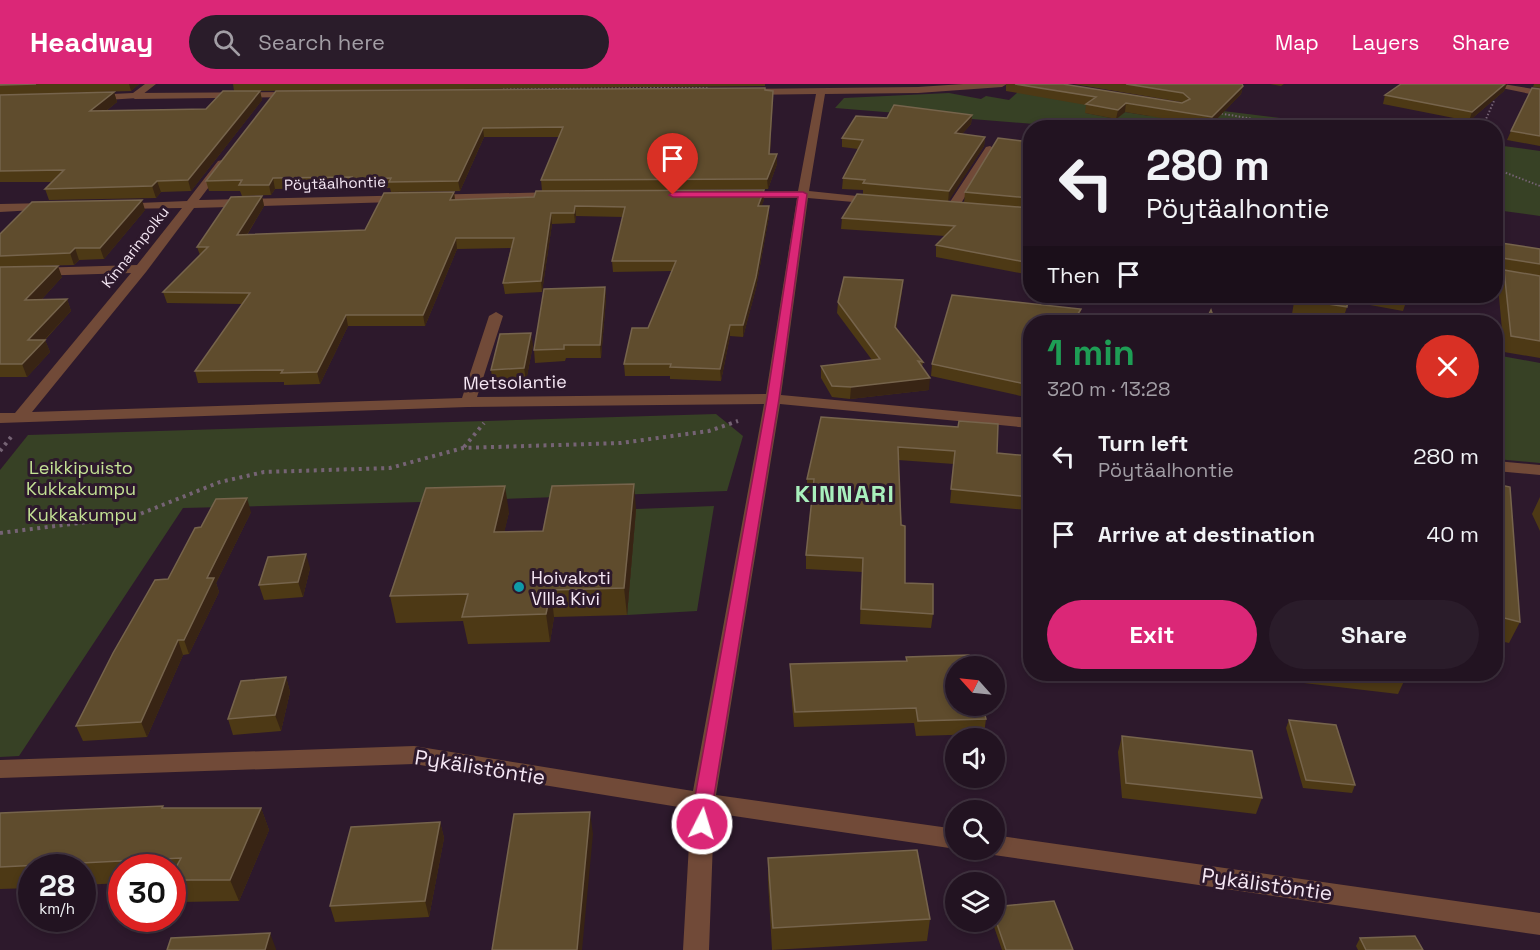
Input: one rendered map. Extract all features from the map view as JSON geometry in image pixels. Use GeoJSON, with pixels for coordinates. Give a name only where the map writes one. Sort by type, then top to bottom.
{"type":"FeatureCollection","features":[{"type":"Feature","properties":{"kind":"street"},"geometry":{"type":"LineString","coordinates":[[135,96],[151,84]]}},
{"type":"Feature","properties":{"kind":"street"},"geometry":{"type":"LineString","coordinates":[[736,92],[918,90],[1002,84]]}},
{"type":"Feature","properties":{"kind":"street"},"geometry":{"type":"LineString","coordinates":[[1487,84],[1540,93]]}},
{"type":"Feature","properties":{"kind":"street"},"geometry":{"type":"LineString","coordinates":[[696,950],[704,802],[773,399],[803,194],[821,92]]}},
{"type":"Feature","properties":{"kind":"street"},"geometry":{"type":"LineString","coordinates":[[78,98],[135,96],[271,99],[310,95]]}},
{"type":"Feature","properties":{"kind":"street","name":"Kinnarinpolku"},"geometry":{"type":"LineString","coordinates":[[19,418],[141,269],[231,150]]}},
{"type":"Feature","properties":{"kind":"street"},"geometry":{"type":"LineString","coordinates":[[952,208],[990,150]]}},
{"type":"Feature","properties":{"kind":"street"},"geometry":{"type":"LineString","coordinates":[[727,195],[803,194],[883,201]]}},
{"type":"Feature","properties":{"kind":"street","name":"Pöytäalhontie"},"geometry":{"type":"LineString","coordinates":[[107,206],[408,197],[573,195]]}},
{"type":"Feature","properties":{"kind":"street"},"geometry":{"type":"LineString","coordinates":[[0,208],[60,207]]}},
{"type":"Feature","properties":{"kind":"street"},"geometry":{"type":"LineString","coordinates":[[0,273],[141,269]]}},
{"type":"Feature","properties":{"kind":"street"},"geometry":{"type":"LineString","coordinates":[[1503,280],[1540,286]]}},
{"type":"Feature","properties":{"kind":"street"},"geometry":{"type":"LineString","coordinates":[[468,402],[496,316]]}},
{"type":"Feature","properties":{"kind":"street","name":"Metsolantie"},"geometry":{"type":"LineString","coordinates":[[0,418],[468,402],[773,399],[1023,422]]}},
{"type":"Feature","properties":{"kind":"street"},"geometry":{"type":"LineString","coordinates":[[1503,467],[1540,470]]}},
{"type":"Feature","properties":{"kind":"street","name":"Pykälistöntie"},"geometry":{"type":"LineString","coordinates":[[0,769],[414,755],[704,802],[945,837]]}},
{"type":"Feature","properties":{"kind":"street","name":"Pykälistöntie"},"geometry":{"type":"LineString","coordinates":[[1005,846],[1540,924]]}},
{"type":"Feature","properties":{"kind":"path"},"geometry":{"type":"LineString","coordinates":[[1486,120],[1501,86]]}},
{"type":"Feature","properties":{"kind":"path"},"geometry":{"type":"LineString","coordinates":[[501,88],[712,88]]}},
{"type":"Feature","properties":{"kind":"path"},"geometry":{"type":"LineString","coordinates":[[1215,112],[1260,120]]}},
{"type":"Feature","properties":{"kind":"path"},"geometry":{"type":"LineString","coordinates":[[1503,172],[1540,186]]}},
{"type":"Feature","properties":{"kind":"path"},"geometry":{"type":"LineString","coordinates":[[464,448],[491,414]]}},
{"type":"Feature","properties":{"kind":"path"},"geometry":{"type":"LineString","coordinates":[[0,533],[135,516],[220,482],[264,472],[390,468],[464,448],[621,443],[709,431],[746,417]]}},
{"type":"Feature","properties":{"kind":"green space"},"geometry":{"type":"Polygon","coordinates":[[[1019,91],[1094,106],[1086,113],[1116,119],[1125,112],[1150,116],[1157,109],[1223,111],[1297,120],[1023,120],[1023,123],[835,108],[844,98],[949,93],[981,99],[986,96],[1009,100],[1019,91]]]}},
{"type":"Feature","properties":{"kind":"green space"},"geometry":{"type":"Polygon","coordinates":[[[1503,146],[1540,151],[1540,216],[1503,211],[1503,146]]]}},
{"type":"Feature","properties":{"kind":"green space"},"geometry":{"type":"Polygon","coordinates":[[[1503,356],[1540,363],[1540,463],[1503,460],[1503,356]]]}},
{"type":"Feature","properties":{"kind":"green space","name":"Kukkakumpu"},"geometry":{"type":"Polygon","coordinates":[[[716,414],[743,436],[727,491],[183,508],[19,756],[0,757],[0,470],[28,435],[716,414]]]}},
{"type":"Feature","properties":{"kind":"green space"},"geometry":{"type":"Polygon","coordinates":[[[714,506],[697,611],[627,615],[636,509],[714,506]]]}},
{"type":"Feature","properties":{"kind":"building"},"geometry":{"type":"Polygon","coordinates":[[[1015,84],[1063,84],[1182,103],[1190,99],[1183,93],[1126,84],[1242,84],[1243,86],[1212,117],[1126,103],[1118,110],[1086,104],[1096,97],[1015,84]]]}},
{"type":"Feature","properties":{"kind":"building"},"geometry":{"type":"Polygon","coordinates":[[[1401,84],[1505,84],[1472,112],[1385,95],[1401,84]]]}},
{"type":"Feature","properties":{"kind":"building"},"geometry":{"type":"Polygon","coordinates":[[[765,88],[765,90],[773,91],[769,154],[777,154],[767,179],[541,180],[563,127],[483,128],[458,181],[389,182],[391,178],[351,179],[352,177],[273,178],[269,185],[239,185],[242,180],[206,181],[276,91],[765,88]]]}},
{"type":"Feature","properties":{"kind":"building"},"geometry":{"type":"Polygon","coordinates":[[[1532,88],[1540,89],[1540,136],[1511,131],[1532,88]]]}},
{"type":"Feature","properties":{"kind":"building"},"geometry":{"type":"Polygon","coordinates":[[[223,91],[260,91],[188,180],[157,181],[152,186],[45,189],[64,170],[0,171],[0,95],[114,92],[90,111],[206,109],[223,91]]]}},
{"type":"Feature","properties":{"kind":"building"},"geometry":{"type":"Polygon","coordinates":[[[894,105],[972,115],[955,133],[985,137],[949,191],[863,183],[865,180],[843,178],[863,140],[842,138],[856,116],[887,118],[894,105]]]}},
{"type":"Feature","properties":{"kind":"building"},"geometry":{"type":"Polygon","coordinates":[[[998,138],[1023,141],[1023,197],[965,192],[998,138]]]}},
{"type":"Feature","properties":{"kind":"building"},"geometry":{"type":"Polygon","coordinates":[[[764,190],[758,206],[769,206],[756,277],[743,325],[730,325],[720,369],[670,367],[671,364],[624,364],[632,328],[648,328],[676,261],[612,261],[625,207],[575,206],[574,213],[551,213],[541,281],[503,283],[514,238],[456,238],[423,315],[346,315],[317,372],[195,371],[250,293],[163,292],[208,247],[197,247],[231,197],[262,196],[237,235],[365,230],[384,193],[454,192],[450,200],[534,197],[536,191],[764,190]]]}},
{"type":"Feature","properties":{"kind":"building"},"geometry":{"type":"Polygon","coordinates":[[[857,194],[1023,207],[1023,262],[936,245],[955,226],[842,218],[857,194]]]}},
{"type":"Feature","properties":{"kind":"building"},"geometry":{"type":"Polygon","coordinates":[[[142,200],[100,248],[75,248],[70,253],[0,256],[0,234],[32,202],[142,200]]]}},
{"type":"Feature","properties":{"kind":"building"},"geometry":{"type":"Polygon","coordinates":[[[1503,243],[1540,249],[1540,264],[1503,258],[1503,243]]]}},
{"type":"Feature","properties":{"kind":"building"},"geometry":{"type":"Polygon","coordinates":[[[58,266],[25,300],[67,299],[28,340],[45,340],[22,364],[0,364],[0,267],[58,266]]]}},
{"type":"Feature","properties":{"kind":"building"},"geometry":{"type":"Polygon","coordinates":[[[1504,270],[1540,276],[1540,341],[1511,336],[1504,270]]]}},
{"type":"Feature","properties":{"kind":"building"},"geometry":{"type":"Polygon","coordinates":[[[844,277],[903,280],[895,327],[923,362],[918,361],[930,378],[851,387],[832,386],[821,366],[880,359],[838,302],[844,277]]]}},
{"type":"Feature","properties":{"kind":"building"},"geometry":{"type":"Polygon","coordinates":[[[605,287],[600,345],[564,345],[564,349],[534,350],[544,289],[605,287]]]}},
{"type":"Feature","properties":{"kind":"building"},"geometry":{"type":"Polygon","coordinates":[[[952,295],[1081,309],[1077,315],[1023,315],[1023,384],[932,364],[952,295]]]}},
{"type":"Feature","properties":{"kind":"building"},"geometry":{"type":"Polygon","coordinates":[[[1322,303],[1347,303],[1347,307],[1322,303]]]}},
{"type":"Feature","properties":{"kind":"building"},"geometry":{"type":"Polygon","coordinates":[[[531,333],[524,368],[491,370],[500,334],[531,333]]]}},
{"type":"Feature","properties":{"kind":"building"},"geometry":{"type":"Polygon","coordinates":[[[821,417],[958,427],[959,421],[998,424],[997,453],[1023,455],[1023,496],[951,489],[955,451],[898,447],[901,525],[905,526],[905,583],[933,584],[933,614],[861,609],[863,558],[806,555],[814,479],[807,479],[821,417]]]}},
{"type":"Feature","properties":{"kind":"building","name":"Hoivakoti VIlla Kivi"},"geometry":{"type":"Polygon","coordinates":[[[634,484],[624,588],[551,590],[546,614],[462,617],[468,594],[390,596],[426,488],[505,486],[494,532],[543,531],[552,486],[634,484]]]}},
{"type":"Feature","properties":{"kind":"building"},"geometry":{"type":"Polygon","coordinates":[[[1503,486],[1510,487],[1520,622],[1503,618],[1503,486]]]}},
{"type":"Feature","properties":{"kind":"building"},"geometry":{"type":"Polygon","coordinates":[[[247,498],[207,578],[214,578],[184,640],[178,640],[141,722],[76,726],[113,653],[155,580],[168,579],[195,528],[201,527],[216,499],[247,498]]]}},
{"type":"Feature","properties":{"kind":"building"},"geometry":{"type":"Polygon","coordinates":[[[306,554],[298,582],[259,585],[268,557],[306,554]]]}},
{"type":"Feature","properties":{"kind":"building"},"geometry":{"type":"Polygon","coordinates":[[[969,655],[945,656],[945,716],[985,716],[986,719],[918,721],[916,708],[795,712],[790,664],[907,661],[906,657],[969,655]]]}},
{"type":"Feature","properties":{"kind":"building"},"geometry":{"type":"Polygon","coordinates":[[[286,677],[275,715],[228,719],[241,681],[286,677]]]}},
{"type":"Feature","properties":{"kind":"building"},"geometry":{"type":"Polygon","coordinates":[[[1289,720],[1336,725],[1355,785],[1306,780],[1289,720]]]}},
{"type":"Feature","properties":{"kind":"building"},"geometry":{"type":"Polygon","coordinates":[[[1122,736],[1252,751],[1262,798],[1126,783],[1122,736]]]}},
{"type":"Feature","properties":{"kind":"building"},"geometry":{"type":"Polygon","coordinates":[[[163,806],[162,808],[261,808],[230,880],[186,880],[186,854],[108,854],[108,862],[96,862],[96,854],[18,854],[18,866],[0,867],[0,813],[163,806]]]}},
{"type":"Feature","properties":{"kind":"building"},"geometry":{"type":"Polygon","coordinates":[[[590,812],[577,950],[492,950],[514,814],[590,812]]]}},
{"type":"Feature","properties":{"kind":"building"},"geometry":{"type":"Polygon","coordinates":[[[440,822],[425,901],[330,906],[351,827],[440,822]]]}},
{"type":"Feature","properties":{"kind":"building"},"geometry":{"type":"Polygon","coordinates":[[[917,850],[930,919],[773,928],[768,858],[917,850]]]}},
{"type":"Feature","properties":{"kind":"building"},"geometry":{"type":"Polygon","coordinates":[[[1054,901],[1073,950],[1006,950],[1000,932],[1005,932],[1005,906],[1054,901]]]}},
{"type":"Feature","properties":{"kind":"building"},"geometry":{"type":"Polygon","coordinates":[[[270,933],[265,950],[167,950],[171,938],[270,933]]]}},
{"type":"Feature","properties":{"kind":"building"},"geometry":{"type":"Polygon","coordinates":[[[1415,936],[1423,950],[1366,950],[1360,938],[1415,936]]]}},
{"type":"Feature","properties":{"kind":"place","name":"Hoivakoti VIlla Kivi"},"geometry":{"type":"Point","coordinates":[519,587]}},
{"type":"Feature","properties":{"kind":"district","name":"KINNARI"},"geometry":{"type":"Point","coordinates":[845,493]}},
{"type":"Feature","properties":{"kind":"route"},"geometry":{"type":"LineString","coordinates":[[673,195],[803,194],[773,399],[728,649],[702,824]]}},
{"type":"Feature","properties":{"kind":"park label","name":"Leikkipuisto Kukkakumpu"},"geometry":{"type":"Point","coordinates":[81,478]}}]}
